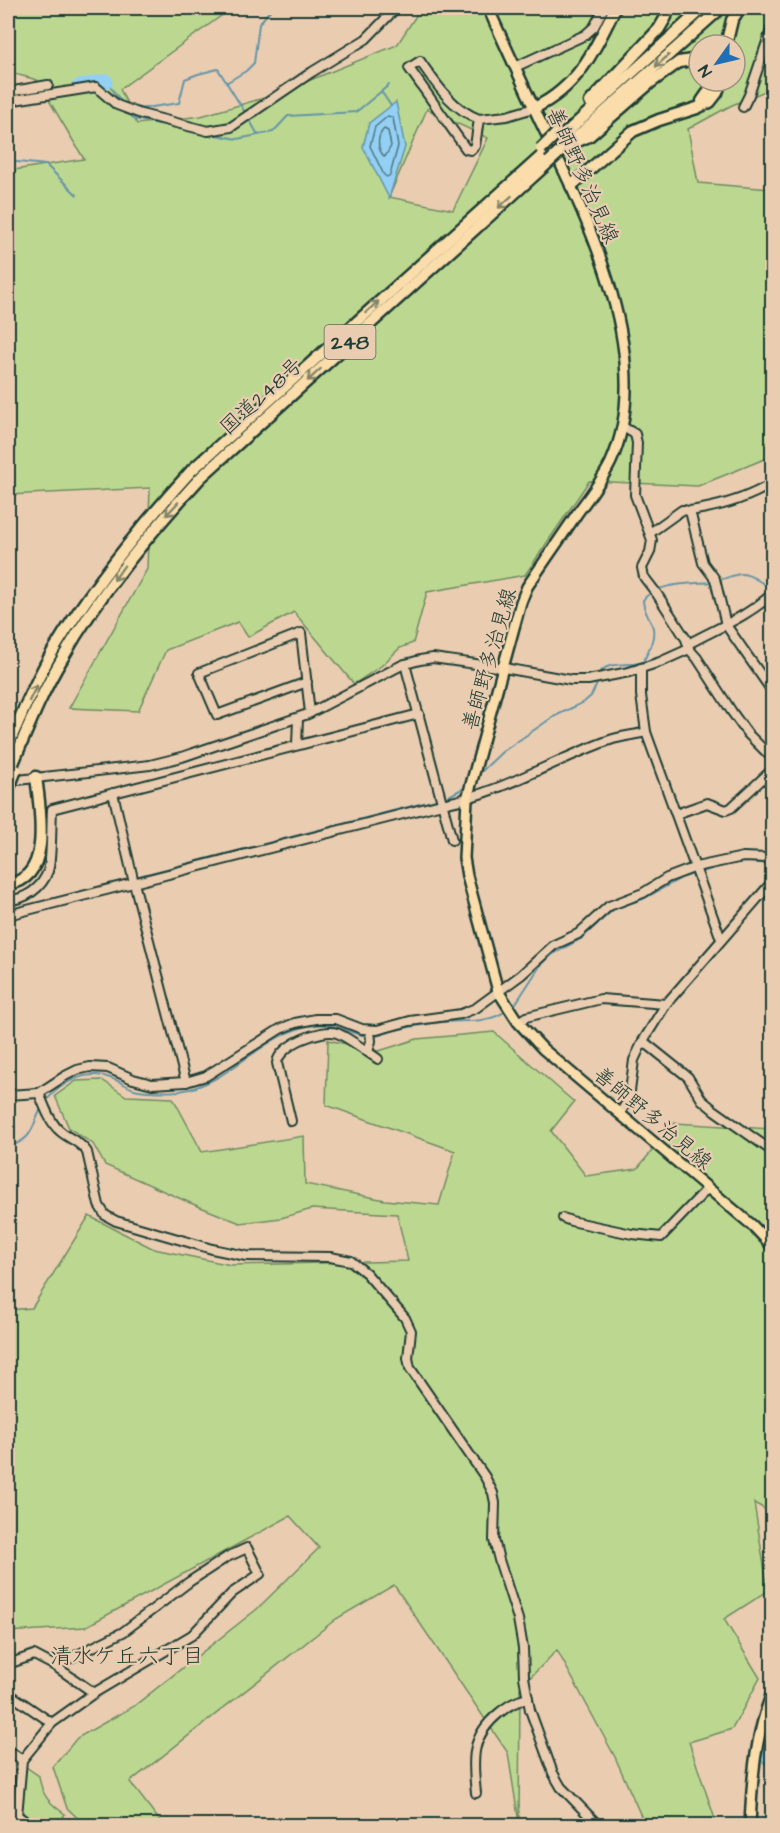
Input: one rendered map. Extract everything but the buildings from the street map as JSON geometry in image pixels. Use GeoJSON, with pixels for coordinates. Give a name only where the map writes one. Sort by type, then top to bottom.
{"type":"FeatureCollection","features":[{"type":"Feature","properties":{"kind":"highway"},"geometry":{"type":"LineString","coordinates":[[534,108],[553,97],[587,64],[615,8]]}},
{"type":"Feature","properties":{"kind":"highway"},"geometry":{"type":"LineString","coordinates":[[545,155],[560,143],[598,93],[659,29],[668,8]]}},
{"type":"Feature","properties":{"kind":"highway","name":"国道248号"},"geometry":{"type":"LineString","coordinates":[[560,143],[702,8]]}},
{"type":"Feature","properties":{"kind":"highway","name":"国道248号"},"geometry":{"type":"LineString","coordinates":[[8,746],[52,653],[119,555],[192,470],[486,205],[721,8]]}},
{"type":"Feature","properties":{"kind":"highway"},"geometry":{"type":"LineString","coordinates":[[729,33],[732,20],[740,8]]}},
{"type":"Feature","properties":{"kind":"highway"},"geometry":{"type":"LineString","coordinates":[[560,143],[589,136],[650,83],[679,62],[687,61]]}},
{"type":"Feature","properties":{"kind":"highway"},"geometry":{"type":"LineString","coordinates":[[697,108],[708,93]]}},
{"type":"Feature","properties":{"kind":"highway"},"geometry":{"type":"LineString","coordinates":[[571,186],[633,131],[697,108],[710,102],[717,93]]}},
{"type":"Feature","properties":{"kind":"highway","name":"国道248号"},"geometry":{"type":"LineString","coordinates":[[8,790],[10,775],[57,668],[93,610],[128,561],[201,477],[545,155]]}},
{"type":"Feature","properties":{"kind":"highway"},"geometry":{"type":"LineString","coordinates":[[8,884],[27,878],[36,864],[40,810],[36,777]]}},
{"type":"Feature","properties":{"kind":"highway"},"geometry":{"type":"LineString","coordinates":[[8,879],[20,882]]}},
{"type":"Feature","properties":{"kind":"main road","name":"善師野多治見線"},"geometry":{"type":"LineString","coordinates":[[488,8],[591,232],[613,300],[625,358],[627,382],[623,427],[611,462],[527,587],[521,602],[467,799],[464,842],[467,876],[498,991],[518,1022],[543,1049],[753,1226],[772,1246]]}},
{"type":"Feature","properties":{"kind":"main road"},"geometry":{"type":"LineString","coordinates":[[750,1826],[753,1762],[772,1693]]}},
{"type":"Feature","properties":{"kind":"street"},"geometry":{"type":"LineString","coordinates":[[8,101],[96,87],[117,105],[141,114],[208,131],[218,131],[231,127],[312,72],[366,39],[396,8]]}},
{"type":"Feature","properties":{"kind":"street"},"geometry":{"type":"LineString","coordinates":[[515,67],[585,35],[594,27],[604,8]]}},
{"type":"Feature","properties":{"kind":"street"},"geometry":{"type":"LineString","coordinates":[[743,107],[772,27]]}},
{"type":"Feature","properties":{"kind":"street"},"geometry":{"type":"LineString","coordinates":[[479,119],[475,146],[471,150],[466,149],[409,68],[420,61],[455,106],[479,119],[507,116],[534,108]]}},
{"type":"Feature","properties":{"kind":"street"},"geometry":{"type":"LineString","coordinates":[[8,92],[48,85]]}},
{"type":"Feature","properties":{"kind":"street"},"geometry":{"type":"LineString","coordinates":[[623,427],[634,434],[637,443],[635,495],[652,540],[650,552],[642,568],[644,577],[657,594],[688,647],[698,658],[747,733],[772,758]]}},
{"type":"Feature","properties":{"kind":"street"},"geometry":{"type":"LineString","coordinates":[[650,533],[682,510],[690,511],[735,502],[764,488]]}},
{"type":"Feature","properties":{"kind":"street"},"geometry":{"type":"LineString","coordinates":[[690,511],[703,563],[715,579],[726,625],[772,691]]}},
{"type":"Feature","properties":{"kind":"street"},"geometry":{"type":"LineString","coordinates":[[10,775],[36,777],[150,765],[182,757],[298,718],[405,664],[433,658],[571,680],[588,680],[641,668],[688,647],[758,607],[772,594]]}},
{"type":"Feature","properties":{"kind":"street"},"geometry":{"type":"LineString","coordinates":[[307,682],[217,716],[199,674],[301,633],[307,682],[310,713]]}},
{"type":"Feature","properties":{"kind":"street"},"geometry":{"type":"LineString","coordinates":[[405,664],[452,840]]}},
{"type":"Feature","properties":{"kind":"street"},"geometry":{"type":"LineString","coordinates":[[641,668],[641,695],[646,732],[721,939]]}},
{"type":"Feature","properties":{"kind":"street"},"geometry":{"type":"LineString","coordinates":[[8,900],[30,893],[40,885],[48,870],[52,808],[419,714]]}},
{"type":"Feature","properties":{"kind":"street"},"geometry":{"type":"LineString","coordinates":[[297,745],[298,718]]}},
{"type":"Feature","properties":{"kind":"street"},"geometry":{"type":"LineString","coordinates":[[8,915],[467,799],[503,787],[612,740],[646,732]]}},
{"type":"Feature","properties":{"kind":"street"},"geometry":{"type":"LineString","coordinates":[[676,814],[707,803],[726,810],[731,808],[772,770]]}},
{"type":"Feature","properties":{"kind":"street"},"geometry":{"type":"LineString","coordinates":[[113,793],[186,1082]]}},
{"type":"Feature","properties":{"kind":"street"},"geometry":{"type":"LineString","coordinates":[[8,1095],[41,1096],[65,1076],[77,1070],[90,1068],[108,1068],[152,1084],[186,1082],[206,1076],[280,1029],[316,1019],[339,1020],[370,1030],[410,1021],[461,1014],[476,1008],[521,975],[554,945],[578,934],[609,906],[643,893],[667,878],[696,867],[743,857],[772,860]]}},
{"type":"Feature","properties":{"kind":"street"},"geometry":{"type":"LineString","coordinates":[[620,1113],[629,1099],[633,1066],[643,1041],[666,1004],[772,882]]}},
{"type":"Feature","properties":{"kind":"street"},"geometry":{"type":"LineString","coordinates":[[518,1022],[526,1017],[602,999],[666,1004]]}},
{"type":"Feature","properties":{"kind":"street"},"geometry":{"type":"LineString","coordinates":[[336,1032],[339,1020]]}},
{"type":"Feature","properties":{"kind":"street"},"geometry":{"type":"LineString","coordinates":[[368,1052],[371,1041],[370,1030]]}},
{"type":"Feature","properties":{"kind":"street"},"geometry":{"type":"LineString","coordinates":[[291,1121],[278,1058],[292,1044],[318,1035],[336,1032],[378,1059]]}},
{"type":"Feature","properties":{"kind":"street"},"geometry":{"type":"LineString","coordinates":[[643,1041],[688,1077],[702,1100],[772,1151]]}},
{"type":"Feature","properties":{"kind":"street"},"geometry":{"type":"LineString","coordinates":[[41,1096],[53,1123],[60,1131],[82,1145],[87,1152],[101,1211],[110,1218],[157,1234],[246,1256],[345,1259],[360,1267],[405,1318],[411,1331],[408,1358],[410,1368],[493,1493],[494,1540],[518,1619],[528,1698],[553,1773],[561,1787],[599,1826]]}},
{"type":"Feature","properties":{"kind":"street"},"geometry":{"type":"LineString","coordinates":[[563,1218],[632,1234],[661,1237],[708,1188]]}},
{"type":"Feature","properties":{"kind":"street"},"geometry":{"type":"LineString","coordinates":[[17,1816],[22,1760],[52,1723],[94,1693],[192,1635],[232,1593],[260,1574],[248,1548],[227,1557],[189,1582],[123,1632],[55,1666]]}},
{"type":"Feature","properties":{"kind":"street"},"geometry":{"type":"LineString","coordinates":[[8,1664],[34,1655],[55,1666],[94,1693]]}},
{"type":"Feature","properties":{"kind":"street"},"geometry":{"type":"LineString","coordinates":[[8,1693],[52,1723]]}},
{"type":"Feature","properties":{"kind":"street"},"geometry":{"type":"LineString","coordinates":[[476,1793],[475,1744],[481,1731],[512,1702],[528,1698]]}},
{"type":"Feature","properties":{"kind":"street"},"geometry":{"type":"LineString","coordinates":[[8,1750],[22,1760]]}},
{"type":"Feature","properties":{"kind":"street"},"geometry":{"type":"LineString","coordinates":[[8,1809],[32,1826]]}},
{"type":"Feature","properties":{"kind":"green space"},"geometry":{"type":"Polygon","coordinates":[[[8,8],[232,8],[120,89],[137,124],[201,116],[271,96],[397,45],[421,8],[772,8],[772,88],[730,106],[688,129],[698,183],[772,189],[772,456],[698,486],[589,481],[525,575],[427,592],[413,643],[400,648],[381,666],[354,684],[294,612],[248,637],[238,622],[166,650],[138,711],[69,708],[147,569],[150,488],[8,495],[8,171],[84,159],[37,80],[8,72],[8,8]],[[427,109],[389,197],[453,210],[488,138],[427,109]]]}},
{"type":"Feature","properties":{"kind":"green space"},"geometry":{"type":"Polygon","coordinates":[[[494,1032],[574,1102],[551,1131],[586,1176],[637,1169],[675,1123],[772,1129],[772,1513],[754,1503],[768,1591],[724,1619],[760,1678],[732,1729],[689,1742],[717,1825],[645,1825],[615,1757],[557,1650],[520,1688],[519,1823],[508,1753],[394,1585],[336,1619],[130,1782],[163,1825],[85,1825],[67,1808],[53,1767],[77,1738],[134,1706],[257,1609],[319,1548],[290,1516],[85,1627],[8,1632],[8,1310],[32,1308],[89,1216],[154,1249],[231,1265],[408,1261],[397,1214],[312,1209],[281,1218],[240,1223],[105,1165],[93,1144],[69,1128],[55,1096],[76,1081],[102,1080],[126,1096],[173,1098],[202,1152],[304,1136],[305,1184],[385,1200],[439,1205],[455,1151],[326,1105],[328,1040],[379,1051],[417,1039],[494,1032]]]}},
{"type":"Feature","properties":{"kind":"green space"},"geometry":{"type":"Polygon","coordinates":[[[26,1767],[39,1776],[47,1798],[65,1814],[58,1826],[36,1825],[20,1814],[26,1767]]]}},
{"type":"Feature","properties":{"kind":"water"},"geometry":{"type":"Polygon","coordinates":[[[396,102],[405,147],[389,198],[363,147],[369,123],[396,102]]]}},
{"type":"Feature","properties":{"kind":"water"},"geometry":{"type":"Polygon","coordinates":[[[772,1720],[772,1767],[760,1760],[767,1724],[770,1724],[772,1720]]]}},
{"type":"Feature","properties":{"kind":"waterway"},"geometry":{"type":"LineString","coordinates":[[226,83],[246,71],[254,63],[259,24],[272,8]]}},
{"type":"Feature","properties":{"kind":"waterway"},"geometry":{"type":"LineString","coordinates":[[138,109],[179,103],[185,79],[218,69],[246,114]]}},
{"type":"Feature","properties":{"kind":"waterway"},"geometry":{"type":"LineString","coordinates":[[106,81],[124,105]]}},
{"type":"Feature","properties":{"kind":"waterway"},"geometry":{"type":"LineString","coordinates":[[79,86],[106,81]]}},
{"type":"Feature","properties":{"kind":"waterway"},"geometry":{"type":"LineString","coordinates":[[211,134],[237,139],[273,132],[288,116],[356,112],[389,85]]}},
{"type":"Feature","properties":{"kind":"waterway"},"geometry":{"type":"LineString","coordinates":[[381,91],[391,106]]}},
{"type":"Feature","properties":{"kind":"waterway"},"geometry":{"type":"LineString","coordinates":[[8,97],[36,93]]}},
{"type":"Feature","properties":{"kind":"waterway"},"geometry":{"type":"LineString","coordinates":[[129,112],[134,119],[185,129]]}},
{"type":"Feature","properties":{"kind":"waterway"},"geometry":{"type":"LineString","coordinates":[[249,119],[258,135]]}},
{"type":"Feature","properties":{"kind":"waterway"},"geometry":{"type":"LineString","coordinates":[[8,161],[46,165],[77,195]]}},
{"type":"Feature","properties":{"kind":"waterway"},"geometry":{"type":"LineString","coordinates":[[718,580],[746,574],[772,587]]}},
{"type":"Feature","properties":{"kind":"waterway"},"geometry":{"type":"LineString","coordinates":[[599,674],[612,665],[643,662],[653,637],[653,628],[643,604],[643,600],[649,594],[675,585],[713,582]]}},
{"type":"Feature","properties":{"kind":"waterway"},"geometry":{"type":"LineString","coordinates":[[482,771],[502,752],[553,717],[584,702],[591,696],[597,684]]}},
{"type":"Feature","properties":{"kind":"waterway"},"geometry":{"type":"LineString","coordinates":[[135,877],[447,797],[462,789]]}},
{"type":"Feature","properties":{"kind":"waterway"},"geometry":{"type":"LineString","coordinates":[[699,873],[745,862],[755,862],[772,867]]}},
{"type":"Feature","properties":{"kind":"waterway"},"geometry":{"type":"LineString","coordinates":[[511,1007],[540,966],[553,954],[582,938],[614,909],[643,899],[681,878],[694,874]]}},
{"type":"Feature","properties":{"kind":"waterway"},"geometry":{"type":"LineString","coordinates":[[8,910],[129,879]]}},
{"type":"Feature","properties":{"kind":"waterway"},"geometry":{"type":"LineString","coordinates":[[373,1036],[426,1024],[485,1019],[507,1010]]}},
{"type":"Feature","properties":{"kind":"waterway"},"geometry":{"type":"LineString","coordinates":[[45,1102],[59,1088],[76,1078],[94,1075],[116,1080],[131,1088],[145,1091],[180,1091],[198,1086],[215,1079],[279,1037],[296,1029],[315,1025],[329,1025],[368,1036]]}},
{"type":"Feature","properties":{"kind":"waterway"},"geometry":{"type":"LineString","coordinates":[[8,1147],[17,1144],[31,1132],[42,1107]]}},
{"type":"Feature","properties":{"kind":"waterway"},"geometry":{"type":"LineString","coordinates":[[762,1826],[772,1804]]}},
{"type":"Feature","properties":{"kind":"district","name":"清水ケ丘六丁目"},"geometry":{"type":"Point","coordinates":[127,1655]}}]}
